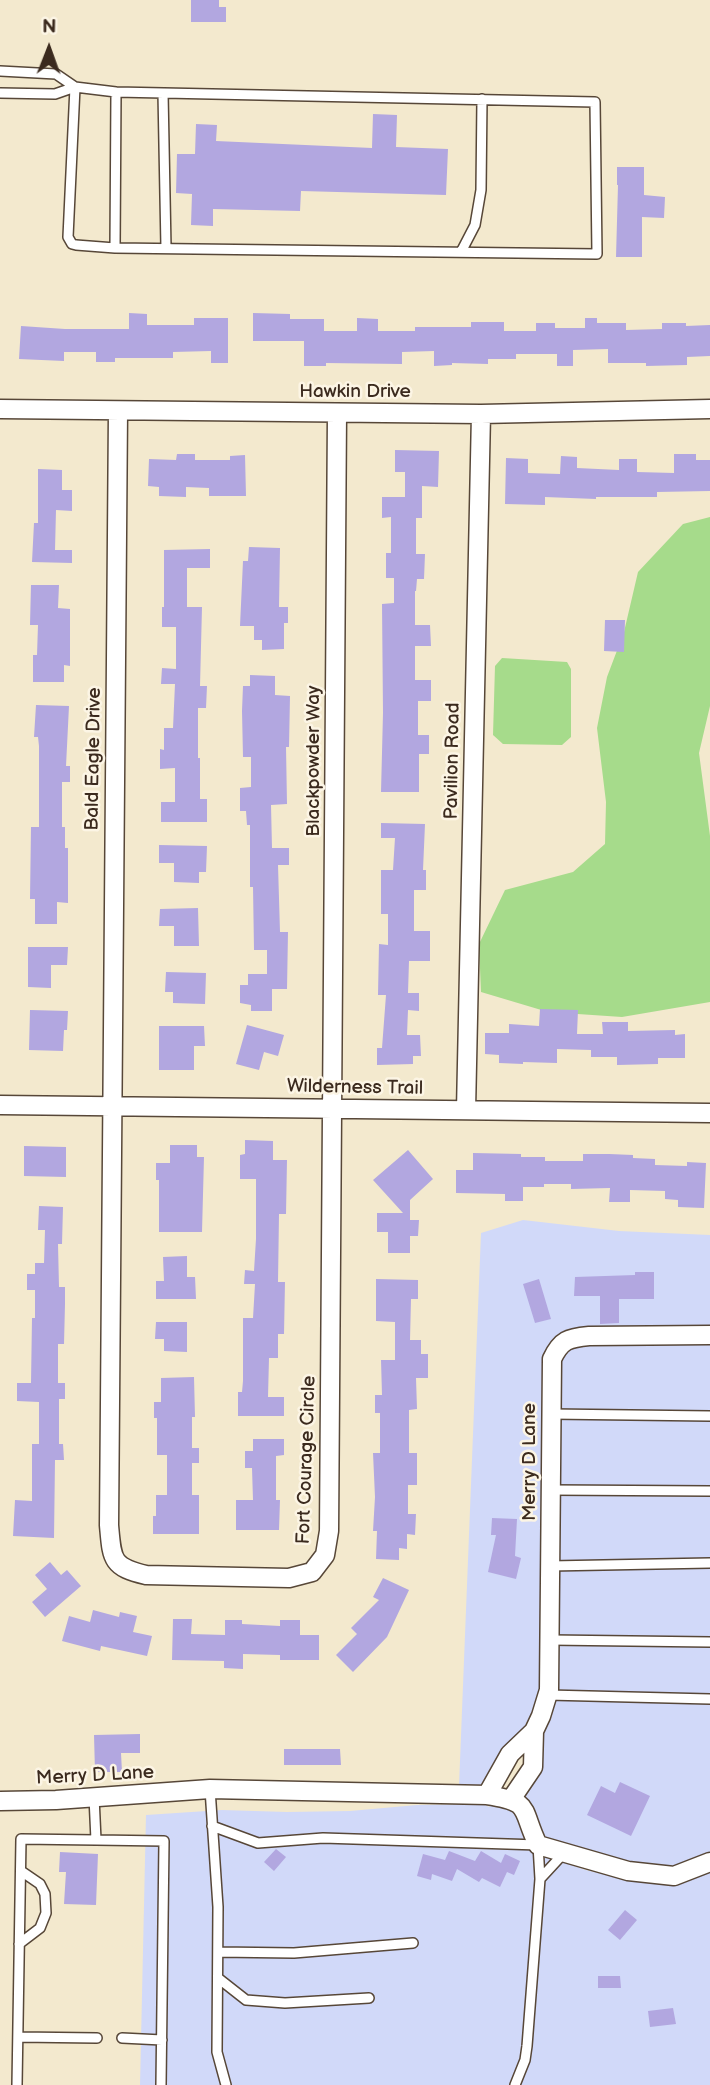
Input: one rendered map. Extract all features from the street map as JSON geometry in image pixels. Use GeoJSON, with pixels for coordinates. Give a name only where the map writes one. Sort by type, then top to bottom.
{"type":"FeatureCollection","features":[{"type":"Feature","properties":{"kind":"street","name":"Hawkin Drive"},"geometry":{"type":"LineString","coordinates":[[0,409],[337,414],[589,413],[710,409]]}},
{"type":"Feature","properties":{"kind":"street","name":"Bald Eagle Drive"},"geometry":{"type":"LineString","coordinates":[[111,1107],[118,411]]}},
{"type":"Feature","properties":{"kind":"street","name":"Blackpowder Way"},"geometry":{"type":"LineString","coordinates":[[332,1108],[337,414]]}},
{"type":"Feature","properties":{"kind":"street","name":"Pavilion Road"},"geometry":{"type":"LineString","coordinates":[[466,1110],[481,414]]}},
{"type":"Feature","properties":{"kind":"street","name":"Wilderness Trail"},"geometry":{"type":"LineString","coordinates":[[0,1105],[710,1113]]}},
{"type":"Feature","properties":{"kind":"street","name":"Fort Courage Circle"},"geometry":{"type":"LineString","coordinates":[[111,1107],[109,1525],[112,1554],[124,1570],[146,1575],[289,1578],[312,1572],[325,1555],[329,1531],[332,1108]]}},
{"type":"Feature","properties":{"kind":"street","name":"Merry D Lane"},"geometry":{"type":"LineString","coordinates":[[486,1794],[510,1754],[534,1731],[548,1695],[552,1359],[558,1346],[571,1338],[589,1336],[710,1335]]}},
{"type":"Feature","properties":{"kind":"street","name":"Merry D Lane"},"geometry":{"type":"LineString","coordinates":[[0,1801],[210,1789],[486,1794],[512,1798],[533,1767],[534,1731]]}},
{"type":"Feature","properties":{"kind":"street"},"geometry":{"type":"LineString","coordinates":[[512,1798],[526,1810],[538,1845],[628,1871],[674,1876],[710,1862]]}},
{"type":"Feature","properties":{"kind":"lane"},"geometry":{"type":"LineString","coordinates":[[0,71],[56,74],[75,87]]}},
{"type":"Feature","properties":{"kind":"lane"},"geometry":{"type":"LineString","coordinates":[[0,93],[55,94],[75,87],[116,92],[595,102],[597,254],[115,248],[72,244],[68,237],[75,87]]}},
{"type":"Feature","properties":{"kind":"lane"},"geometry":{"type":"LineString","coordinates":[[115,248],[116,92]]}},
{"type":"Feature","properties":{"kind":"lane"},"geometry":{"type":"LineString","coordinates":[[163,93],[166,248]]}},
{"type":"Feature","properties":{"kind":"lane"},"geometry":{"type":"LineString","coordinates":[[461,252],[475,225],[481,190],[482,99]]}},
{"type":"Feature","properties":{"kind":"lane"},"geometry":{"type":"LineString","coordinates":[[551,1414],[710,1416]]}},
{"type":"Feature","properties":{"kind":"lane"},"geometry":{"type":"LineString","coordinates":[[551,1490],[710,1492]]}},
{"type":"Feature","properties":{"kind":"lane"},"geometry":{"type":"LineString","coordinates":[[550,1566],[710,1563]]}},
{"type":"Feature","properties":{"kind":"lane"},"geometry":{"type":"LineString","coordinates":[[550,1640],[710,1642]]}},
{"type":"Feature","properties":{"kind":"lane"},"geometry":{"type":"LineString","coordinates":[[548,1695],[710,1699]]}},
{"type":"Feature","properties":{"kind":"lane"},"geometry":{"type":"LineString","coordinates":[[210,1789],[218,1907],[217,2052],[226,2085]]}},
{"type":"Feature","properties":{"kind":"lane"},"geometry":{"type":"LineString","coordinates":[[94,1797],[96,1840]]}},
{"type":"Feature","properties":{"kind":"lane"},"geometry":{"type":"LineString","coordinates":[[212,1826],[258,1843],[324,1838],[538,1845],[540,1879],[527,2046],[525,2060],[515,2085]]}},
{"type":"Feature","properties":{"kind":"lane"},"geometry":{"type":"LineString","coordinates":[[17,2085],[21,1839],[164,1840],[161,2085]]}},
{"type":"Feature","properties":{"kind":"lane"},"geometry":{"type":"LineString","coordinates":[[540,1879],[565,1853]]}},
{"type":"Feature","properties":{"kind":"lane"},"geometry":{"type":"LineString","coordinates":[[19,1944],[40,1928],[46,1913],[45,1894],[40,1884],[20,1871]]}},
{"type":"Feature","properties":{"kind":"lane"},"geometry":{"type":"LineString","coordinates":[[218,1952],[294,1953],[414,1942]]}},
{"type":"Feature","properties":{"kind":"lane"},"geometry":{"type":"LineString","coordinates":[[218,1978],[246,2000],[285,2003],[369,1998]]}},
{"type":"Feature","properties":{"kind":"lane"},"geometry":{"type":"LineString","coordinates":[[18,2037],[97,2038]]}},
{"type":"Feature","properties":{"kind":"lane"},"geometry":{"type":"LineString","coordinates":[[122,2038],[162,2040]]}},
{"type":"Feature","properties":{"kind":"shaded area"},"geometry":{"type":"Polygon","coordinates":[[[523,1220],[619,1231],[710,1235],[710,1326],[589,1326],[568,1330],[551,1342],[545,1355],[541,1689],[526,1727],[503,1750],[482,1785],[459,1786],[481,1233],[523,1220]]]}},
{"type":"Feature","properties":{"kind":"shaded area"},"geometry":{"type":"Polygon","coordinates":[[[710,1344],[710,1853],[673,1867],[630,1862],[543,1837],[533,1807],[523,1796],[545,1732],[560,1362],[564,1353],[574,1347],[589,1345],[710,1344]]]}},
{"type":"Feature","properties":{"kind":"shaded area"},"geometry":{"type":"Polygon","coordinates":[[[484,1804],[489,1807],[491,1804],[509,1807],[519,1815],[523,1833],[536,1853],[586,1870],[627,1880],[673,1885],[710,1872],[710,2085],[140,2085],[146,1815],[222,1810],[350,1811],[417,1805],[484,1804]]]}},
{"type":"Feature","properties":{"kind":"green space"},"geometry":{"type":"Polygon","coordinates":[[[710,517],[710,706],[699,753],[710,836],[710,1002],[622,1017],[548,1012],[481,992],[479,944],[505,890],[573,872],[605,844],[606,802],[597,728],[607,677],[624,632],[638,572],[683,524],[710,517]]]}},
{"type":"Feature","properties":{"kind":"green space"},"geometry":{"type":"Polygon","coordinates":[[[502,658],[567,662],[571,669],[571,737],[562,745],[503,744],[493,735],[495,666],[502,658]]]}},
{"type":"Feature","properties":{"kind":"building"},"geometry":{"type":"Polygon","coordinates":[[[191,0],[219,0],[219,7],[226,7],[226,22],[191,22],[191,0]]]}},
{"type":"Feature","properties":{"kind":"building"},"geometry":{"type":"Polygon","coordinates":[[[373,114],[397,115],[396,147],[448,149],[446,195],[301,191],[300,211],[213,209],[213,226],[191,225],[192,194],[176,193],[177,154],[195,154],[196,124],[217,125],[216,141],[372,148],[373,114]]]}},
{"type":"Feature","properties":{"kind":"building"},"geometry":{"type":"Polygon","coordinates":[[[617,167],[644,167],[644,195],[665,197],[664,218],[642,217],[642,257],[616,257],[617,167]]]}},
{"type":"Feature","properties":{"kind":"building"},"geometry":{"type":"Polygon","coordinates":[[[129,313],[147,314],[147,325],[194,325],[194,318],[228,318],[228,363],[211,363],[211,351],[173,352],[173,358],[115,358],[115,362],[96,362],[96,352],[64,352],[64,361],[19,359],[21,326],[129,329],[129,313]]]}},
{"type":"Feature","properties":{"kind":"building"},"geometry":{"type":"Polygon","coordinates":[[[253,313],[290,314],[290,319],[324,319],[324,331],[357,331],[357,318],[378,319],[378,331],[415,331],[415,327],[471,327],[471,322],[504,322],[504,331],[536,331],[536,323],[555,323],[555,328],[585,328],[585,318],[597,318],[597,323],[626,323],[626,330],[662,329],[662,323],[710,325],[710,356],[687,357],[687,365],[646,366],[646,363],[608,363],[608,349],[573,350],[573,366],[557,366],[557,354],[516,354],[516,359],[488,359],[488,364],[452,363],[434,366],[434,351],[402,352],[402,364],[326,363],[326,366],[304,366],[304,341],[253,341],[253,313]]]}},
{"type":"Feature","properties":{"kind":"building"},"geometry":{"type":"Polygon","coordinates":[[[395,450],[439,451],[438,487],[422,486],[422,518],[416,518],[416,554],[425,554],[424,579],[417,579],[415,591],[415,625],[430,625],[431,646],[415,646],[415,680],[431,680],[431,701],[418,701],[418,735],[429,735],[429,754],[419,754],[419,792],[381,792],[382,604],[394,603],[394,578],[386,578],[386,553],[391,553],[391,517],[382,518],[382,497],[405,497],[405,472],[395,472],[395,450]]]}},
{"type":"Feature","properties":{"kind":"building"},"geometry":{"type":"Polygon","coordinates":[[[177,454],[195,454],[195,460],[230,460],[230,456],[245,455],[246,496],[209,496],[209,488],[186,487],[186,497],[159,496],[159,487],[148,486],[149,459],[176,460],[177,454]]]}},
{"type":"Feature","properties":{"kind":"building"},"geometry":{"type":"Polygon","coordinates":[[[674,454],[696,454],[696,460],[710,460],[710,491],[657,492],[657,497],[545,497],[545,505],[505,504],[506,458],[528,459],[528,473],[560,474],[561,456],[577,457],[577,468],[619,470],[619,459],[637,459],[637,472],[674,473],[674,454]]]}},
{"type":"Feature","properties":{"kind":"building"},"geometry":{"type":"Polygon","coordinates":[[[38,469],[62,470],[62,490],[72,490],[72,511],[56,510],[55,550],[72,550],[72,563],[32,562],[34,523],[38,523],[38,469]]]}},
{"type":"Feature","properties":{"kind":"building"},"geometry":{"type":"Polygon","coordinates":[[[249,547],[280,548],[279,607],[288,607],[288,623],[284,623],[284,649],[262,650],[262,640],[254,640],[254,626],[240,626],[243,561],[248,561],[249,547]]]}},
{"type":"Feature","properties":{"kind":"building"},"geometry":{"type":"Polygon","coordinates":[[[210,549],[210,568],[187,568],[187,607],[202,607],[200,686],[207,686],[206,708],[198,708],[198,758],[200,799],[207,799],[207,822],[161,822],[161,802],[175,802],[175,768],[160,769],[160,749],[164,750],[164,728],[173,728],[175,684],[161,684],[162,668],[176,669],[176,627],[162,627],[164,550],[210,549]]]}},
{"type":"Feature","properties":{"kind":"building"},"geometry":{"type":"Polygon","coordinates":[[[31,585],[59,585],[58,608],[70,609],[70,666],[64,665],[64,682],[33,682],[33,655],[37,655],[38,625],[30,625],[31,585]]]}},
{"type":"Feature","properties":{"kind":"building"},"geometry":{"type":"Polygon","coordinates":[[[605,620],[625,620],[624,652],[604,651],[605,620]]]}},
{"type":"Feature","properties":{"kind":"building"},"geometry":{"type":"Polygon","coordinates":[[[250,675],[275,676],[275,695],[290,696],[289,747],[286,747],[287,804],[271,805],[272,848],[289,848],[289,865],[278,865],[280,932],[288,932],[287,989],[272,989],[272,1011],[251,1011],[251,1005],[240,1003],[240,985],[248,985],[248,974],[267,974],[267,950],[254,950],[250,825],[247,825],[246,811],[240,811],[240,788],[251,787],[251,757],[243,757],[242,711],[243,686],[250,686],[250,675]]]}},
{"type":"Feature","properties":{"kind":"building"},"geometry":{"type":"Polygon","coordinates":[[[36,705],[69,706],[66,766],[70,766],[70,782],[62,782],[62,827],[65,827],[65,848],[68,848],[68,903],[57,902],[57,924],[35,924],[35,899],[30,899],[31,827],[39,827],[39,746],[38,737],[34,737],[36,705]]]}},
{"type":"Feature","properties":{"kind":"building"},"geometry":{"type":"Polygon","coordinates":[[[381,823],[425,824],[423,870],[426,870],[426,890],[414,890],[414,931],[430,931],[430,961],[409,961],[408,993],[419,993],[419,1011],[408,1010],[407,1035],[420,1035],[421,1056],[413,1056],[413,1064],[377,1065],[377,1048],[382,1048],[386,995],[378,995],[379,944],[388,945],[388,914],[381,914],[381,870],[393,870],[395,838],[381,838],[381,823]]]}},
{"type":"Feature","properties":{"kind":"building"},"geometry":{"type":"Polygon","coordinates":[[[159,845],[207,846],[206,872],[199,872],[199,883],[174,882],[174,863],[159,863],[159,845]]]}},
{"type":"Feature","properties":{"kind":"building"},"geometry":{"type":"Polygon","coordinates":[[[198,908],[199,946],[174,946],[174,926],[159,926],[160,909],[198,908]]]}},
{"type":"Feature","properties":{"kind":"building"},"geometry":{"type":"Polygon","coordinates":[[[28,947],[68,947],[67,965],[51,965],[51,988],[28,987],[28,947]]]}},
{"type":"Feature","properties":{"kind":"building"},"geometry":{"type":"Polygon","coordinates":[[[166,972],[206,973],[205,1004],[173,1003],[173,992],[165,992],[166,972]]]}},
{"type":"Feature","properties":{"kind":"building"},"geometry":{"type":"Polygon","coordinates":[[[540,1009],[578,1010],[577,1034],[603,1034],[602,1022],[628,1022],[628,1031],[675,1030],[675,1035],[685,1034],[685,1058],[658,1058],[658,1064],[617,1065],[617,1057],[591,1057],[591,1050],[557,1049],[557,1063],[523,1064],[499,1063],[499,1055],[485,1054],[485,1033],[509,1033],[509,1024],[539,1026],[540,1009]]]}},
{"type":"Feature","properties":{"kind":"building"},"geometry":{"type":"Polygon","coordinates":[[[30,1010],[68,1011],[63,1051],[29,1050],[30,1010]]]}},
{"type":"Feature","properties":{"kind":"building"},"geometry":{"type":"Polygon","coordinates":[[[247,1025],[284,1035],[278,1056],[264,1052],[259,1070],[236,1064],[247,1025]]]}},
{"type":"Feature","properties":{"kind":"building"},"geometry":{"type":"Polygon","coordinates":[[[159,1026],[204,1026],[205,1046],[194,1046],[194,1070],[159,1070],[159,1026]]]}},
{"type":"Feature","properties":{"kind":"building"},"geometry":{"type":"Polygon","coordinates":[[[245,1140],[273,1141],[273,1160],[287,1160],[286,1214],[279,1214],[278,1282],[285,1282],[284,1334],[278,1334],[278,1358],[269,1358],[268,1397],[284,1397],[284,1416],[238,1416],[238,1392],[242,1392],[243,1381],[243,1318],[253,1318],[255,1284],[244,1284],[245,1270],[254,1271],[256,1239],[256,1179],[240,1179],[240,1155],[245,1154],[245,1140]]]}},
{"type":"Feature","properties":{"kind":"building"},"geometry":{"type":"Polygon","coordinates":[[[170,1145],[197,1145],[197,1157],[204,1157],[202,1232],[159,1232],[159,1180],[156,1180],[156,1163],[170,1163],[170,1145]]]}},
{"type":"Feature","properties":{"kind":"building"},"geometry":{"type":"Polygon","coordinates":[[[24,1146],[66,1147],[66,1177],[24,1176],[24,1146]]]}},
{"type":"Feature","properties":{"kind":"building"},"geometry":{"type":"Polygon","coordinates":[[[408,1150],[433,1179],[410,1200],[410,1220],[419,1220],[418,1236],[410,1236],[410,1253],[388,1253],[388,1232],[377,1232],[377,1213],[403,1213],[373,1180],[408,1150]]]}},
{"type":"Feature","properties":{"kind":"building"},"geometry":{"type":"Polygon","coordinates":[[[473,1153],[521,1154],[521,1157],[545,1157],[545,1161],[583,1161],[583,1154],[609,1154],[655,1159],[655,1165],[687,1166],[687,1162],[706,1163],[704,1208],[678,1207],[678,1200],[665,1199],[665,1191],[630,1190],[630,1202],[609,1202],[610,1188],[571,1189],[571,1184],[523,1187],[523,1201],[505,1201],[505,1194],[456,1193],[456,1170],[473,1170],[473,1153]]]}},
{"type":"Feature","properties":{"kind":"building"},"geometry":{"type":"Polygon","coordinates":[[[39,1206],[63,1207],[62,1244],[58,1244],[59,1287],[65,1287],[64,1344],[58,1344],[58,1383],[65,1383],[65,1399],[59,1399],[59,1444],[63,1444],[64,1460],[55,1460],[54,1538],[13,1536],[15,1500],[32,1501],[32,1444],[39,1444],[39,1402],[17,1401],[17,1383],[31,1383],[35,1290],[27,1290],[27,1274],[35,1274],[35,1263],[44,1263],[45,1230],[38,1230],[39,1206]]]}},
{"type":"Feature","properties":{"kind":"building"},"geometry":{"type":"Polygon","coordinates":[[[187,1256],[187,1277],[195,1277],[196,1299],[156,1299],[156,1281],[164,1281],[163,1257],[187,1256]]]}},
{"type":"Feature","properties":{"kind":"building"},"geometry":{"type":"Polygon","coordinates":[[[635,1272],[654,1272],[654,1299],[619,1299],[619,1323],[600,1324],[600,1296],[574,1296],[575,1277],[635,1275],[635,1272]]]}},
{"type":"Feature","properties":{"kind":"building"},"geometry":{"type":"Polygon","coordinates":[[[376,1279],[418,1280],[418,1299],[411,1299],[410,1340],[421,1340],[421,1354],[428,1354],[428,1378],[416,1378],[417,1409],[409,1410],[409,1453],[417,1453],[417,1485],[408,1485],[408,1514],[416,1514],[415,1535],[407,1534],[407,1549],[399,1548],[399,1560],[376,1559],[377,1531],[373,1531],[373,1453],[380,1453],[380,1413],[375,1413],[375,1395],[382,1395],[381,1360],[395,1360],[395,1322],[376,1321],[376,1279]]]}},
{"type":"Feature","properties":{"kind":"building"},"geometry":{"type":"Polygon","coordinates":[[[539,1279],[551,1319],[535,1323],[523,1284],[539,1279]]]}},
{"type":"Feature","properties":{"kind":"building"},"geometry":{"type":"Polygon","coordinates":[[[156,1322],[187,1322],[187,1352],[164,1351],[164,1339],[155,1339],[156,1322]]]}},
{"type":"Feature","properties":{"kind":"building"},"geometry":{"type":"Polygon","coordinates":[[[194,1377],[195,1417],[192,1417],[192,1448],[199,1448],[199,1463],[192,1463],[192,1495],[199,1495],[199,1534],[153,1534],[156,1495],[167,1495],[167,1455],[157,1455],[154,1402],[161,1402],[161,1378],[194,1377]]]}},
{"type":"Feature","properties":{"kind":"building"},"geometry":{"type":"Polygon","coordinates":[[[253,1439],[284,1439],[284,1455],[276,1456],[276,1500],[280,1500],[279,1530],[236,1530],[236,1500],[253,1500],[252,1468],[245,1468],[245,1451],[253,1451],[253,1439]]]}},
{"type":"Feature","properties":{"kind":"building"},"geometry":{"type":"Polygon","coordinates":[[[492,1518],[517,1519],[515,1556],[521,1558],[516,1579],[488,1572],[496,1535],[491,1535],[492,1518]]]}},
{"type":"Feature","properties":{"kind":"building"},"geometry":{"type":"Polygon","coordinates":[[[50,1562],[61,1575],[67,1570],[81,1586],[45,1617],[32,1602],[47,1589],[35,1575],[50,1562]]]}},
{"type":"Feature","properties":{"kind":"building"},"geometry":{"type":"Polygon","coordinates":[[[383,1578],[409,1590],[387,1637],[353,1672],[336,1655],[357,1634],[351,1628],[379,1600],[373,1597],[383,1578]]]}},
{"type":"Feature","properties":{"kind":"building"},"geometry":{"type":"Polygon","coordinates":[[[93,1610],[119,1617],[120,1612],[137,1616],[133,1632],[152,1636],[147,1656],[101,1646],[100,1651],[62,1641],[69,1616],[90,1622],[93,1610]]]}},
{"type":"Feature","properties":{"kind":"building"},"geometry":{"type":"Polygon","coordinates":[[[173,1619],[192,1619],[191,1634],[225,1635],[225,1620],[242,1620],[242,1624],[280,1626],[280,1620],[300,1620],[300,1635],[319,1635],[319,1660],[280,1660],[280,1655],[243,1654],[243,1669],[224,1668],[224,1661],[172,1660],[173,1619]]]}},
{"type":"Feature","properties":{"kind":"building"},"geometry":{"type":"Polygon","coordinates":[[[140,1734],[140,1753],[121,1753],[122,1772],[95,1772],[94,1735],[140,1734]]]}},
{"type":"Feature","properties":{"kind":"building"},"geometry":{"type":"Polygon","coordinates":[[[284,1749],[340,1749],[341,1765],[284,1765],[284,1749]]]}},
{"type":"Feature","properties":{"kind":"building"},"geometry":{"type":"Polygon","coordinates":[[[620,1782],[650,1796],[631,1836],[587,1815],[601,1786],[615,1793],[620,1782]]]}},
{"type":"Feature","properties":{"kind":"building"},"geometry":{"type":"Polygon","coordinates":[[[276,1849],[286,1857],[274,1871],[264,1862],[276,1849]]]}},
{"type":"Feature","properties":{"kind":"building"},"geometry":{"type":"Polygon","coordinates":[[[449,1851],[475,1861],[481,1851],[501,1863],[505,1854],[520,1861],[514,1875],[507,1872],[500,1887],[482,1878],[479,1882],[457,1869],[452,1881],[432,1874],[431,1880],[417,1876],[423,1854],[445,1860],[449,1851]]]}},
{"type":"Feature","properties":{"kind":"building"},"geometry":{"type":"Polygon","coordinates":[[[60,1852],[98,1854],[96,1905],[64,1904],[66,1872],[59,1872],[60,1852]]]}},
{"type":"Feature","properties":{"kind":"building"},"geometry":{"type":"Polygon","coordinates":[[[625,1910],[637,1920],[620,1940],[608,1930],[625,1910]]]}},
{"type":"Feature","properties":{"kind":"building"},"geometry":{"type":"Polygon","coordinates":[[[598,1976],[620,1976],[621,1988],[598,1988],[598,1976]]]}},
{"type":"Feature","properties":{"kind":"building"},"geometry":{"type":"Polygon","coordinates":[[[673,2008],[676,2024],[650,2027],[648,2011],[673,2008]]]}}]}
